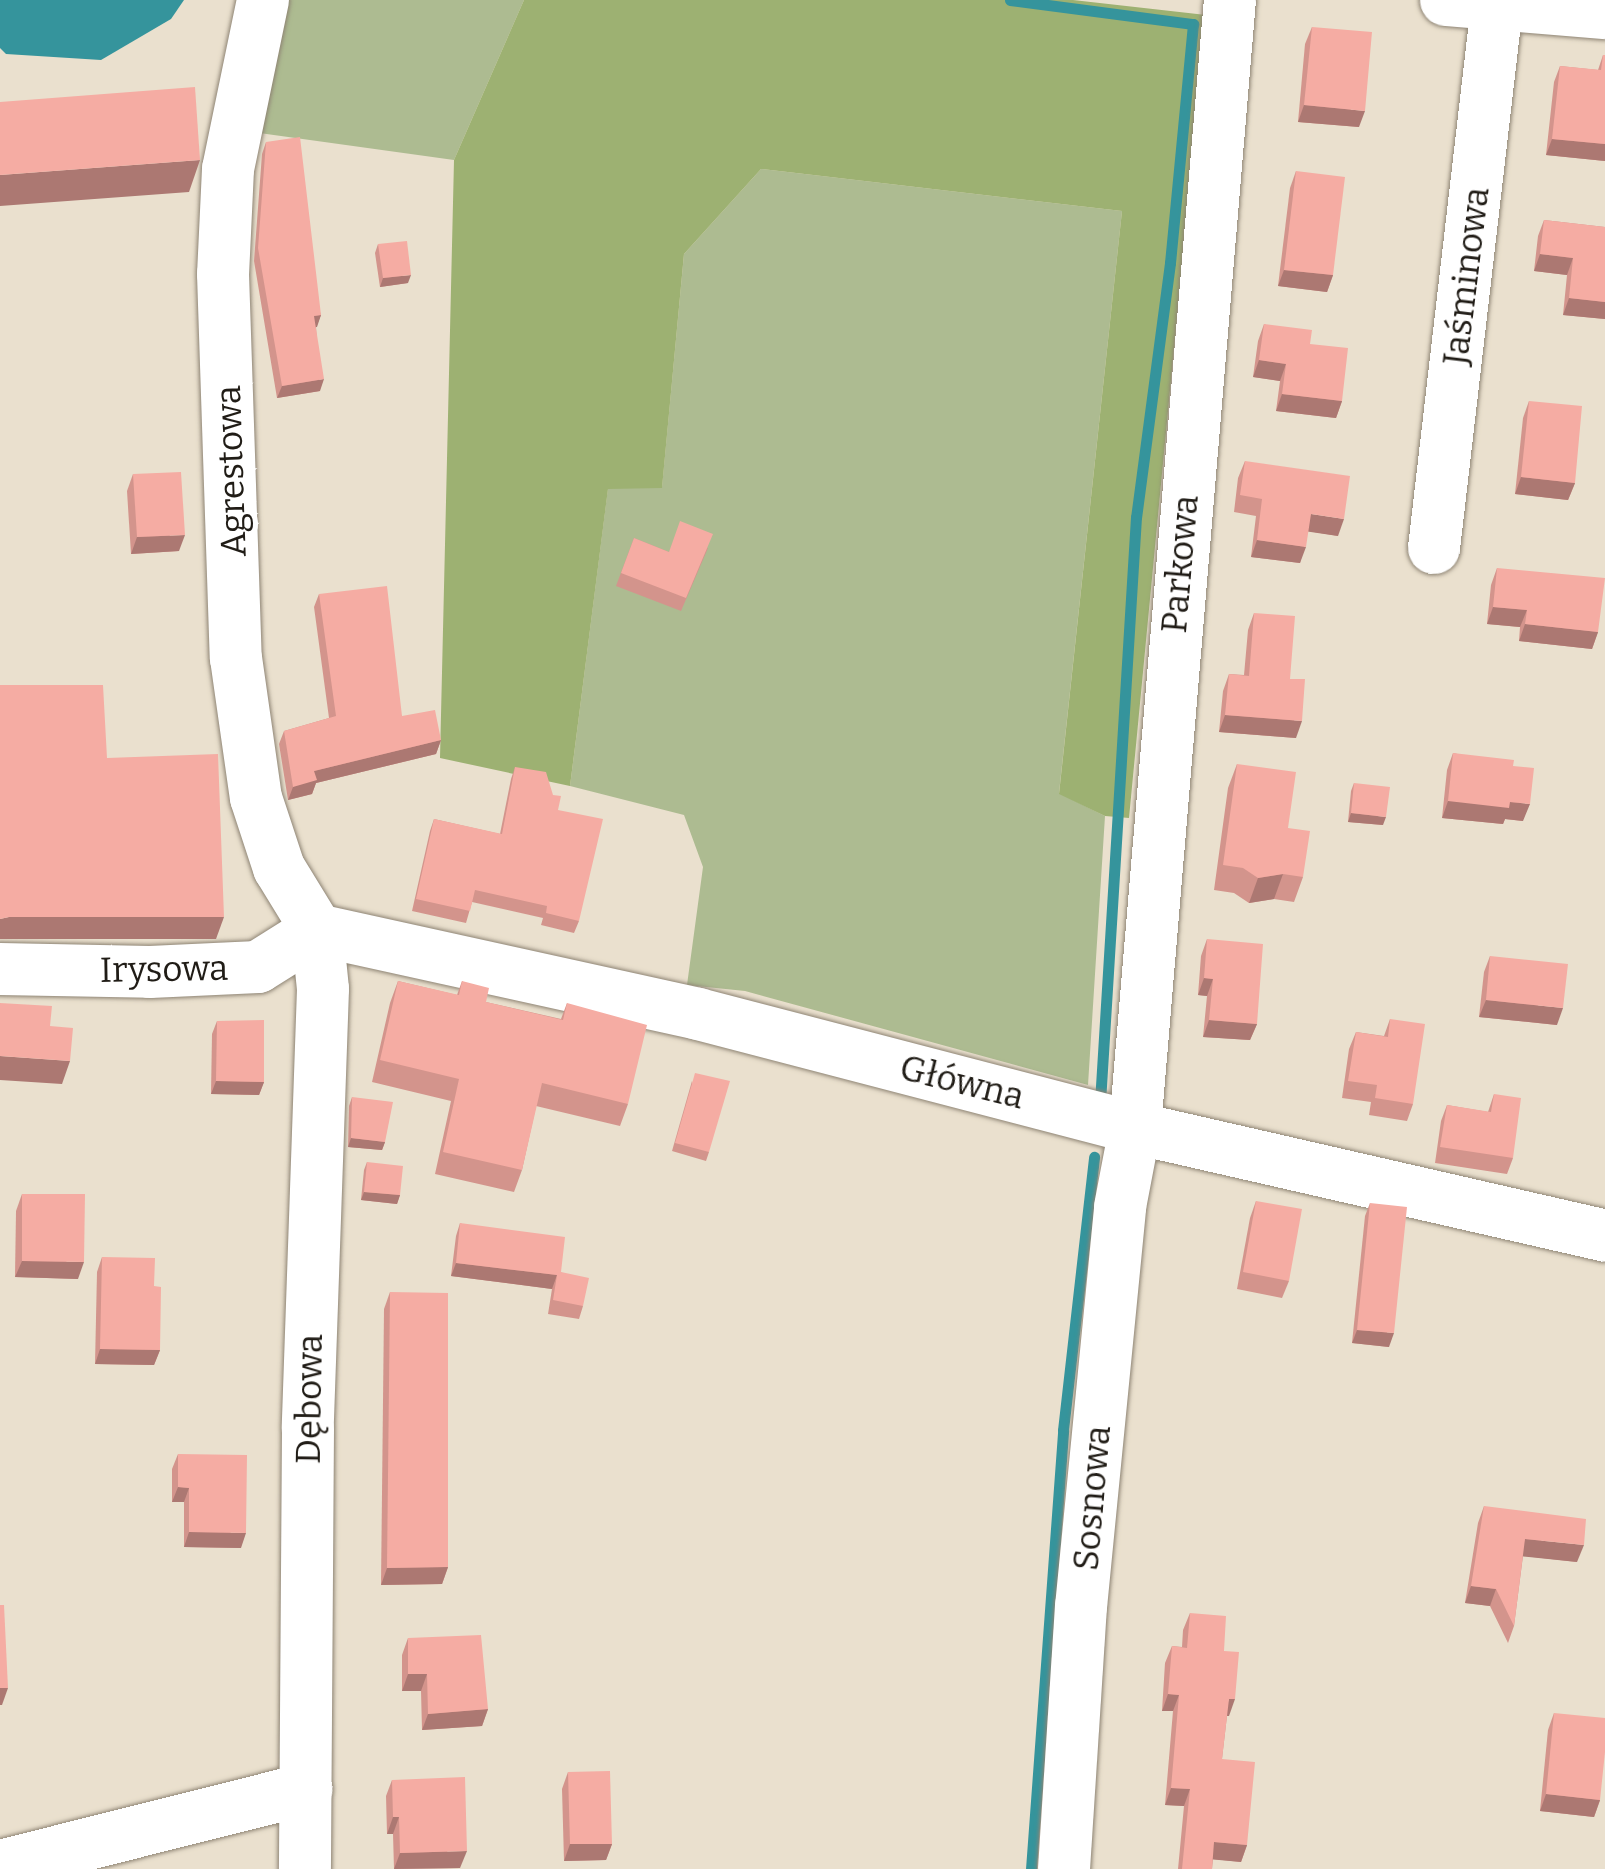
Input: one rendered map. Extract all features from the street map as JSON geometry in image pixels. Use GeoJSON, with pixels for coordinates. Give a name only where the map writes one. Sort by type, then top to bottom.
{"type":"FeatureCollection","features":[{"type":"Feature","properties":{"kind":"street","name":"Agrestowa"},"geometry":{"type":"LineString","coordinates":[[263,0],[228,169],[223,274],[236,658],[256,798],[279,868],[318,930]]}},
{"type":"Feature","properties":{"kind":"street","name":"Parkowa"},"geometry":{"type":"LineString","coordinates":[[1135,1128],[1230,0]]}},
{"type":"Feature","properties":{"kind":"street"},"geometry":{"type":"LineString","coordinates":[[1446,0],[1605,12]]}},
{"type":"Feature","properties":{"kind":"street","name":"Jaśminowa"},"geometry":{"type":"LineString","coordinates":[[1434,548],[1498,5]]}},
{"type":"Feature","properties":{"kind":"street","name":"Irysowa"},"geometry":{"type":"LineString","coordinates":[[0,970],[150,972],[258,967],[318,930]]}},
{"type":"Feature","properties":{"kind":"street","name":"Główna"},"geometry":{"type":"LineString","coordinates":[[318,930],[698,1014],[1135,1128],[1605,1236]]}},
{"type":"Feature","properties":{"kind":"street","name":"Dębowa"},"geometry":{"type":"LineString","coordinates":[[306,1869],[308,1429],[322,989],[318,930]]}},
{"type":"Feature","properties":{"kind":"street","name":"Sosnowa"},"geometry":{"type":"LineString","coordinates":[[1064,1869],[1086,1550],[1120,1207],[1135,1128]]}},
{"type":"Feature","properties":{"kind":"street"},"geometry":{"type":"LineString","coordinates":[[0,1866],[306,1789]]}},
{"type":"Feature","properties":{"kind":"green space"},"geometry":{"type":"Polygon","coordinates":[[[265,0],[524,0],[454,160],[237,130],[265,0]]]}},
{"type":"Feature","properties":{"kind":"green space"},"geometry":{"type":"Polygon","coordinates":[[[524,0],[1073,0],[1206,15],[1129,818],[1105,816],[1059,794],[1122,211],[761,169],[684,254],[662,488],[608,489],[570,786],[440,758],[454,160],[524,0]]]}},
{"type":"Feature","properties":{"kind":"green space"},"geometry":{"type":"Polygon","coordinates":[[[761,169],[1122,211],[1059,793],[1105,816],[1088,1085],[745,991],[687,985],[703,867],[684,815],[570,786],[608,488],[662,487],[684,254],[761,169]]]}},
{"type":"Feature","properties":{"kind":"water"},"geometry":{"type":"Polygon","coordinates":[[[0,0],[184,0],[171,19],[101,60],[6,54],[0,48],[0,0]]]}},
{"type":"Feature","properties":{"kind":"building"},"geometry":{"type":"Polygon","coordinates":[[[1312,27],[1372,32],[1365,111],[1304,105],[1312,27]]]}},
{"type":"Feature","properties":{"kind":"building"},"geometry":{"type":"Polygon","coordinates":[[[1603,55],[1605,144],[1552,139],[1560,66],[1601,70],[1603,55]]]}},
{"type":"Feature","properties":{"kind":"building"},"geometry":{"type":"Polygon","coordinates":[[[195,87],[200,160],[0,175],[0,102],[195,87]]]}},
{"type":"Feature","properties":{"kind":"building"},"geometry":{"type":"Polygon","coordinates":[[[300,137],[321,315],[314,316],[324,379],[282,386],[258,248],[266,142],[300,137]]]}},
{"type":"Feature","properties":{"kind":"building"},"geometry":{"type":"Polygon","coordinates":[[[1296,171],[1345,177],[1333,275],[1284,270],[1296,171]]]}},
{"type":"Feature","properties":{"kind":"building"},"geometry":{"type":"Polygon","coordinates":[[[1544,220],[1605,227],[1605,302],[1569,298],[1573,258],[1540,254],[1544,220]]]}},
{"type":"Feature","properties":{"kind":"building"},"geometry":{"type":"Polygon","coordinates":[[[407,241],[411,275],[383,278],[378,244],[407,241]]]}},
{"type":"Feature","properties":{"kind":"building"},"geometry":{"type":"Polygon","coordinates":[[[1264,324],[1312,330],[1310,344],[1348,348],[1342,401],[1282,394],[1286,364],[1259,360],[1264,324]]]}},
{"type":"Feature","properties":{"kind":"building"},"geometry":{"type":"Polygon","coordinates":[[[1529,401],[1582,406],[1575,483],[1521,477],[1529,401]]]}},
{"type":"Feature","properties":{"kind":"building"},"geometry":{"type":"Polygon","coordinates":[[[1245,461],[1350,476],[1344,519],[1311,514],[1306,547],[1257,540],[1262,499],[1240,495],[1245,461]]]}},
{"type":"Feature","properties":{"kind":"building"},"geometry":{"type":"Polygon","coordinates":[[[181,472],[185,535],[137,537],[133,474],[181,472]]]}},
{"type":"Feature","properties":{"kind":"building"},"geometry":{"type":"Polygon","coordinates":[[[680,521],[713,534],[686,598],[621,573],[634,538],[669,552],[680,521]]]}},
{"type":"Feature","properties":{"kind":"building"},"geometry":{"type":"Polygon","coordinates":[[[1497,568],[1605,578],[1598,632],[1525,624],[1527,610],[1493,607],[1497,568]]]}},
{"type":"Feature","properties":{"kind":"building"},"geometry":{"type":"Polygon","coordinates":[[[387,586],[402,716],[435,710],[441,740],[314,771],[317,780],[293,787],[284,731],[336,716],[319,594],[387,586]]]}},
{"type":"Feature","properties":{"kind":"building"},"geometry":{"type":"Polygon","coordinates":[[[1254,613],[1295,616],[1290,679],[1305,679],[1302,721],[1225,715],[1229,674],[1249,676],[1254,613]]]}},
{"type":"Feature","properties":{"kind":"building"},"geometry":{"type":"Polygon","coordinates":[[[0,685],[103,685],[107,758],[218,754],[224,917],[0,919],[0,685]]]}},
{"type":"Feature","properties":{"kind":"building"},"geometry":{"type":"Polygon","coordinates":[[[1453,753],[1514,760],[1513,766],[1534,768],[1530,804],[1510,802],[1509,808],[1448,801],[1453,753]]]}},
{"type":"Feature","properties":{"kind":"building"},"geometry":{"type":"Polygon","coordinates":[[[1237,764],[1296,772],[1288,828],[1310,831],[1303,877],[1283,874],[1258,878],[1243,868],[1223,865],[1237,764]]]}},
{"type":"Feature","properties":{"kind":"building"},"geometry":{"type":"Polygon","coordinates":[[[515,767],[546,772],[553,795],[561,796],[558,810],[603,819],[579,921],[546,913],[547,906],[475,890],[470,911],[416,899],[434,819],[502,834],[515,767]]]}},
{"type":"Feature","properties":{"kind":"building"},"geometry":{"type":"Polygon","coordinates":[[[1354,783],[1390,787],[1386,817],[1351,813],[1354,783]]]}},
{"type":"Feature","properties":{"kind":"building"},"geometry":{"type":"Polygon","coordinates":[[[1207,939],[1263,944],[1257,1024],[1209,1020],[1213,979],[1204,978],[1207,939]]]}},
{"type":"Feature","properties":{"kind":"building"},"geometry":{"type":"Polygon","coordinates":[[[1490,956],[1568,964],[1563,1008],[1486,1000],[1490,956]]]}},
{"type":"Feature","properties":{"kind":"building"},"geometry":{"type":"Polygon","coordinates":[[[398,981],[459,995],[462,981],[489,988],[486,1002],[563,1020],[567,1003],[647,1025],[628,1104],[542,1083],[522,1170],[443,1152],[459,1079],[380,1060],[398,981]]]}},
{"type":"Feature","properties":{"kind":"building"},"geometry":{"type":"Polygon","coordinates":[[[0,1003],[52,1006],[50,1026],[73,1028],[70,1061],[0,1056],[0,1003]]]}},
{"type":"Feature","properties":{"kind":"building"},"geometry":{"type":"Polygon","coordinates":[[[1390,1019],[1425,1024],[1413,1104],[1375,1098],[1377,1085],[1348,1081],[1356,1032],[1388,1037],[1390,1019]]]}},
{"type":"Feature","properties":{"kind":"building"},"geometry":{"type":"Polygon","coordinates":[[[264,1020],[264,1082],[216,1081],[217,1021],[264,1020]]]}},
{"type":"Feature","properties":{"kind":"building"},"geometry":{"type":"Polygon","coordinates":[[[695,1073],[730,1081],[709,1152],[675,1143],[695,1073]]]}},
{"type":"Feature","properties":{"kind":"building"},"geometry":{"type":"Polygon","coordinates":[[[1494,1094],[1521,1098],[1513,1158],[1440,1147],[1447,1105],[1491,1112],[1494,1094]]]}},
{"type":"Feature","properties":{"kind":"building"},"geometry":{"type":"Polygon","coordinates":[[[352,1097],[393,1102],[385,1142],[351,1138],[352,1097]]]}},
{"type":"Feature","properties":{"kind":"building"},"geometry":{"type":"Polygon","coordinates":[[[367,1162],[403,1166],[400,1195],[364,1192],[367,1162]]]}},
{"type":"Feature","properties":{"kind":"building"},"geometry":{"type":"Polygon","coordinates":[[[22,1194],[85,1194],[84,1262],[22,1261],[22,1194]]]}},
{"type":"Feature","properties":{"kind":"building"},"geometry":{"type":"Polygon","coordinates":[[[1256,1201],[1302,1209],[1289,1281],[1243,1272],[1256,1201]]]}},
{"type":"Feature","properties":{"kind":"building"},"geometry":{"type":"Polygon","coordinates":[[[1370,1203],[1407,1207],[1394,1333],[1357,1330],[1370,1203]]]}},
{"type":"Feature","properties":{"kind":"building"},"geometry":{"type":"Polygon","coordinates":[[[460,1223],[565,1237],[561,1272],[589,1278],[583,1306],[553,1300],[557,1275],[456,1263],[460,1223]]]}},
{"type":"Feature","properties":{"kind":"building"},"geometry":{"type":"Polygon","coordinates":[[[102,1257],[155,1258],[154,1286],[161,1287],[160,1350],[100,1349],[102,1257]]]}},
{"type":"Feature","properties":{"kind":"building"},"geometry":{"type":"Polygon","coordinates":[[[390,1292],[448,1293],[448,1567],[387,1568],[390,1292]]]}},
{"type":"Feature","properties":{"kind":"building"},"geometry":{"type":"Polygon","coordinates":[[[178,1454],[247,1455],[246,1533],[189,1532],[189,1488],[178,1487],[178,1454]]]}},
{"type":"Feature","properties":{"kind":"building"},"geometry":{"type":"Polygon","coordinates":[[[1484,1506],[1586,1519],[1584,1545],[1525,1539],[1514,1626],[1496,1589],[1471,1586],[1484,1506]]]}},
{"type":"Feature","properties":{"kind":"building"},"geometry":{"type":"Polygon","coordinates":[[[0,1605],[4,1605],[8,1688],[0,1688],[0,1605]]]}},
{"type":"Feature","properties":{"kind":"building"},"geometry":{"type":"Polygon","coordinates":[[[1190,1613],[1226,1616],[1224,1651],[1239,1652],[1235,1699],[1229,1699],[1222,1759],[1255,1762],[1247,1845],[1214,1842],[1212,1869],[1182,1869],[1190,1789],[1171,1788],[1179,1695],[1168,1694],[1172,1646],[1187,1648],[1190,1613]]]}},
{"type":"Feature","properties":{"kind":"building"},"geometry":{"type":"Polygon","coordinates":[[[481,1635],[488,1709],[428,1714],[427,1674],[408,1674],[408,1638],[481,1635]]]}},
{"type":"Feature","properties":{"kind":"building"},"geometry":{"type":"Polygon","coordinates":[[[1554,1713],[1605,1718],[1600,1800],[1546,1794],[1554,1713]]]}},
{"type":"Feature","properties":{"kind":"building"},"geometry":{"type":"Polygon","coordinates":[[[610,1771],[612,1844],[570,1844],[568,1772],[610,1771]]]}},
{"type":"Feature","properties":{"kind":"building"},"geometry":{"type":"Polygon","coordinates":[[[465,1777],[467,1851],[400,1853],[399,1817],[393,1817],[392,1780],[465,1777]]]}},
{"type":"Feature","properties":{"kind":"waterway"},"geometry":{"type":"LineString","coordinates":[[1010,0],[1193,24],[1170,263],[1136,517],[1100,1102]]}},
{"type":"Feature","properties":{"kind":"waterway"},"geometry":{"type":"LineString","coordinates":[[1031,1869],[1063,1430],[1094,1157]]}}]}
